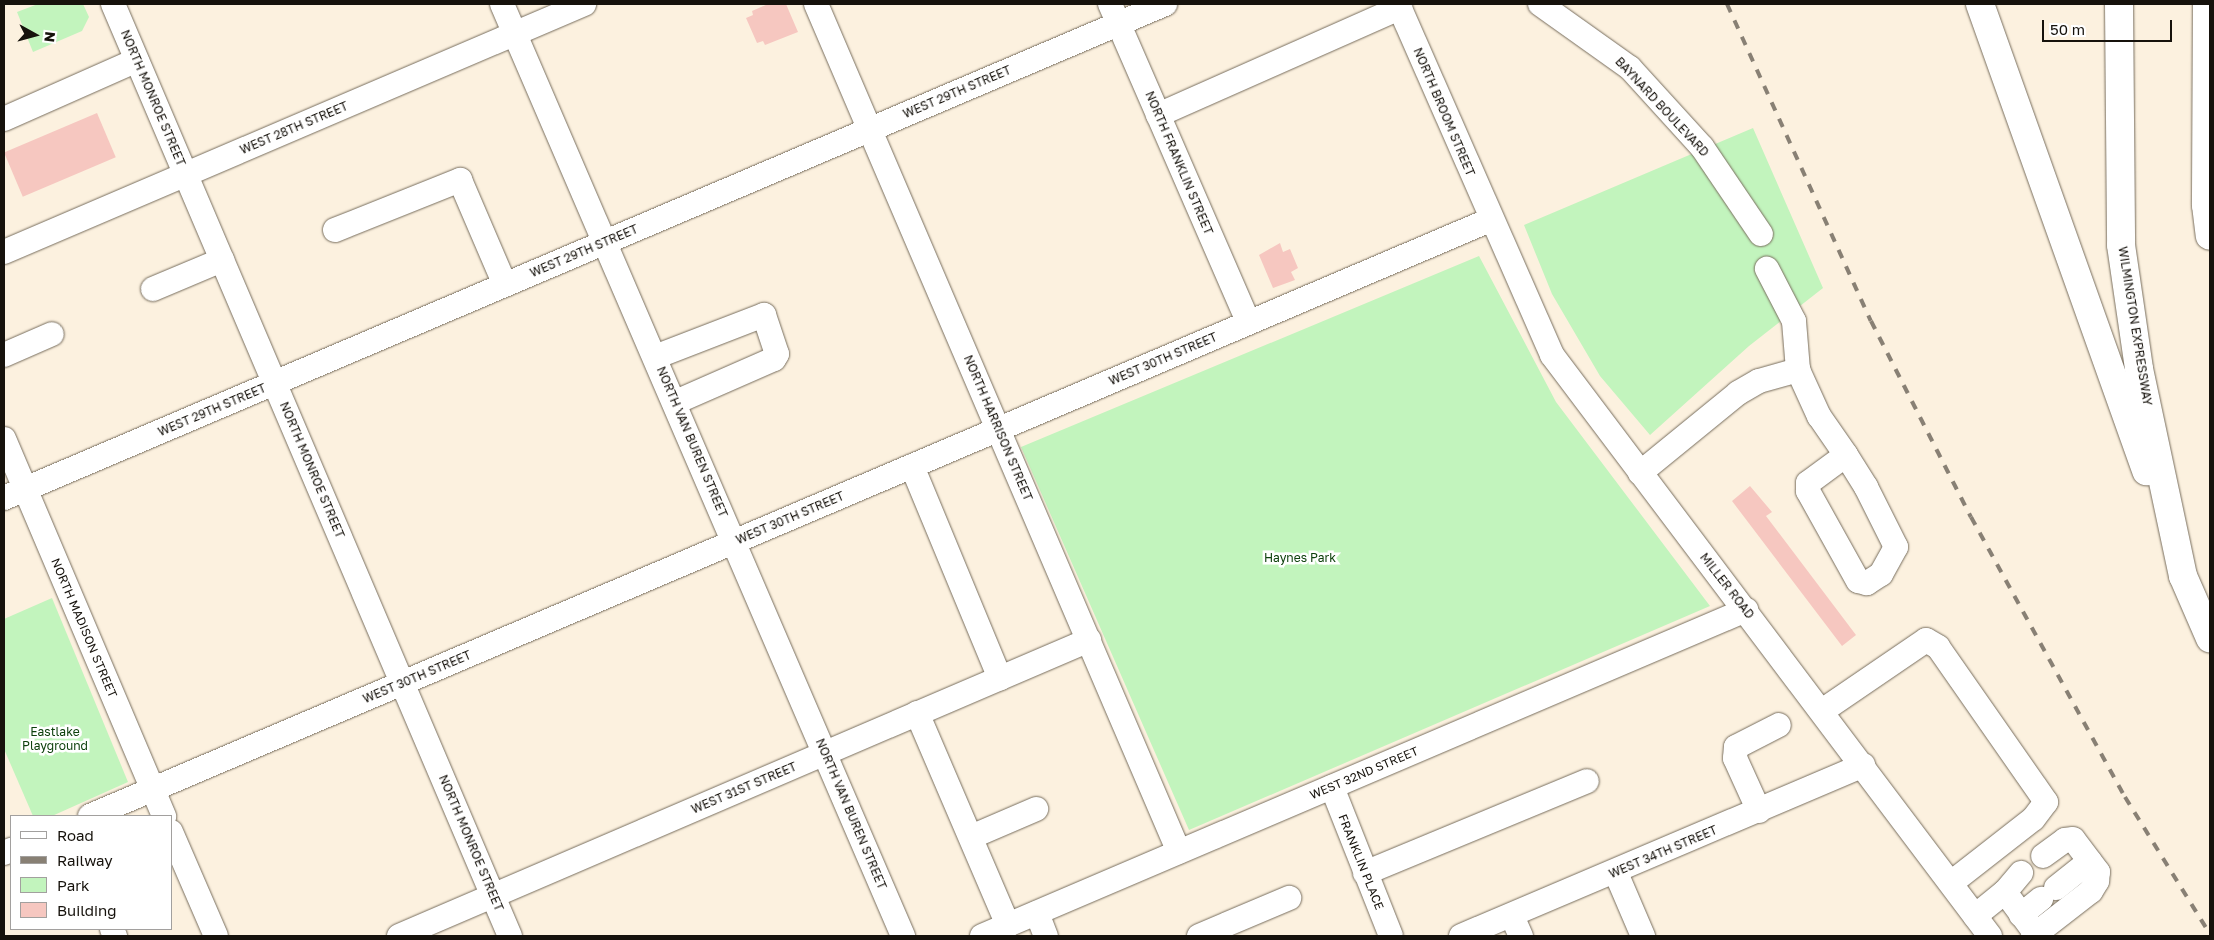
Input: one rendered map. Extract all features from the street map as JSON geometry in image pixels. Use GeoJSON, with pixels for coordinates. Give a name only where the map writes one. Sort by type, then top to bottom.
{"type":"FeatureCollection","features":[{"type":"Feature","properties":{"kind":"highway"},"geometry":{"type":"LineString","coordinates":[[1980,4],[2184,576]]}},
{"type":"Feature","properties":{"kind":"highway","name":"WILMINGTON EXPRESSWAY"},"geometry":{"type":"LineString","coordinates":[[2119,4],[2122,245],[2139,369],[2184,576],[2210,638]]}},
{"type":"Feature","properties":{"kind":"highway"},"geometry":{"type":"LineString","coordinates":[[2206,4],[2206,205],[2210,236]]}},
{"type":"Feature","properties":{"kind":"street","name":"NORTH MONROE STREET"},"geometry":{"type":"LineString","coordinates":[[114,4],[510,936]]}},
{"type":"Feature","properties":{"kind":"street","name":"NORTH VAN BUREN STREET"},"geometry":{"type":"LineString","coordinates":[[502,4],[903,936]]}},
{"type":"Feature","properties":{"kind":"street","name":"WEST 28TH STREET"},"geometry":{"type":"LineString","coordinates":[[4,252],[584,4]]}},
{"type":"Feature","properties":{"kind":"street","name":"NORTH HARRISON STREET"},"geometry":{"type":"LineString","coordinates":[[816,4],[1179,852]]}},
{"type":"Feature","properties":{"kind":"street","name":"WEST 29TH STREET"},"geometry":{"type":"LineString","coordinates":[[4,498],[870,129],[1114,14],[1165,4]]}},
{"type":"Feature","properties":{"kind":"street","name":"BAYNARD BOULEVARD"},"geometry":{"type":"LineString","coordinates":[[1540,4],[1630,68],[1702,147],[1761,234]]}},
{"type":"Feature","properties":{"kind":"street"},"geometry":{"type":"LineString","coordinates":[[1158,115],[1399,6]]}},
{"type":"Feature","properties":{"kind":"street","name":"NORTH BROOM STREET"},"geometry":{"type":"LineString","coordinates":[[1399,6],[1490,220]]}},
{"type":"Feature","properties":{"kind":"street","name":"NORTH FRANKLIN STREET"},"geometry":{"type":"LineString","coordinates":[[1114,14],[1248,322]]}},
{"type":"Feature","properties":{"kind":"street"},"geometry":{"type":"LineString","coordinates":[[4,119],[137,60]]}},
{"type":"Feature","properties":{"kind":"street"},"geometry":{"type":"LineString","coordinates":[[335,230],[460,180],[505,285]]}},
{"type":"Feature","properties":{"kind":"street","name":"WEST 30TH STREET"},"geometry":{"type":"LineString","coordinates":[[92,815],[1490,220]]}},
{"type":"Feature","properties":{"kind":"street","name":"MILLER ROAD"},"geometry":{"type":"LineString","coordinates":[[1490,220],[1552,355],[1863,765],[1990,936]]}},
{"type":"Feature","properties":{"kind":"street"},"geometry":{"type":"LineString","coordinates":[[153,289],[222,260]]}},
{"type":"Feature","properties":{"kind":"street"},"geometry":{"type":"LineString","coordinates":[[1767,269],[1794,322],[1798,370],[1819,416],[1846,455],[1896,547],[1881,574],[1867,583],[1858,581],[1808,491],[1808,483],[1846,455]]}},
{"type":"Feature","properties":{"kind":"street"},"geometry":{"type":"LineString","coordinates":[[655,357],[764,315],[777,354],[774,359],[674,402]]}},
{"type":"Feature","properties":{"kind":"street"},"geometry":{"type":"LineString","coordinates":[[4,355],[52,334]]}},
{"type":"Feature","properties":{"kind":"street"},"geometry":{"type":"LineString","coordinates":[[1640,473],[1738,393],[1759,380],[1798,370]]}},
{"type":"Feature","properties":{"kind":"street","name":"NORTH MADISON STREET"},"geometry":{"type":"LineString","coordinates":[[4,439],[164,815]]}},
{"type":"Feature","properties":{"kind":"street"},"geometry":{"type":"LineString","coordinates":[[912,466],[1000,678]]}},
{"type":"Feature","properties":{"kind":"street","name":"WEST 32ND STREET"},"geometry":{"type":"LineString","coordinates":[[982,936],[1746,610]]}},
{"type":"Feature","properties":{"kind":"street","name":"WEST 31ST STREET"},"geometry":{"type":"LineString","coordinates":[[399,936],[1089,640]]}},
{"type":"Feature","properties":{"kind":"street"},"geometry":{"type":"LineString","coordinates":[[1822,711],[1926,640],[1938,647],[2046,802],[2033,819],[1951,883]]}},
{"type":"Feature","properties":{"kind":"street"},"geometry":{"type":"LineString","coordinates":[[917,713],[1008,925]]}},
{"type":"Feature","properties":{"kind":"street"},"geometry":{"type":"LineString","coordinates":[[1759,811],[1735,758],[1736,747],[1779,725]]}},
{"type":"Feature","properties":{"kind":"street","name":"WEST 34TH STREET"},"geometry":{"type":"LineString","coordinates":[[1461,936],[1516,926],[1616,873],[1863,765]]}},
{"type":"Feature","properties":{"kind":"street"},"geometry":{"type":"LineString","coordinates":[[1366,873],[1587,781]]}},
{"type":"Feature","properties":{"kind":"street","name":"FRANKLIN PLACE"},"geometry":{"type":"LineString","coordinates":[[1332,787],[1391,936]]}},
{"type":"Feature","properties":{"kind":"street"},"geometry":{"type":"LineString","coordinates":[[971,836],[1036,810]]}},
{"type":"Feature","properties":{"kind":"street"},"geometry":{"type":"LineString","coordinates":[[172,834],[216,936]]}},
{"type":"Feature","properties":{"kind":"street"},"geometry":{"type":"LineString","coordinates":[[2005,892],[2034,935],[2091,891],[2098,872],[2073,839],[2065,840],[2044,856]]}},
{"type":"Feature","properties":{"kind":"street"},"geometry":{"type":"LineString","coordinates":[[2022,915],[2090,861]]}},
{"type":"Feature","properties":{"kind":"street"},"geometry":{"type":"LineString","coordinates":[[1975,916],[2005,892],[2021,872]]}},
{"type":"Feature","properties":{"kind":"street"},"geometry":{"type":"LineString","coordinates":[[1616,873],[1643,936]]}},
{"type":"Feature","properties":{"kind":"street"},"geometry":{"type":"LineString","coordinates":[[1199,936],[1289,898]]}},
{"type":"Feature","properties":{"kind":"street"},"geometry":{"type":"LineString","coordinates":[[1037,913],[1046,936]]}},
{"type":"Feature","properties":{"kind":"green space"},"geometry":{"type":"Polygon","coordinates":[[[38,4],[83,4],[89,17],[82,31],[33,52],[17,12],[38,4]]]}},
{"type":"Feature","properties":{"kind":"green space"},"geometry":{"type":"Polygon","coordinates":[[[1753,128],[1823,288],[1749,346],[1650,435],[1600,376],[1552,294],[1524,225],[1753,128]]]}},
{"type":"Feature","properties":{"kind":"green space","name":"Haynes Park"},"geometry":{"type":"Polygon","coordinates":[[[1479,256],[1556,402],[1710,606],[1189,830],[1021,447],[1479,256]]]}},
{"type":"Feature","properties":{"kind":"green space","name":"Eastlake Playground"},"geometry":{"type":"Polygon","coordinates":[[[52,598],[128,782],[54,815],[33,815],[4,749],[4,619],[52,598]]]}},
{"type":"Feature","properties":{"kind":"building"},"geometry":{"type":"Polygon","coordinates":[[[768,4],[786,4],[798,32],[765,45],[763,41],[757,43],[746,18],[753,15],[752,11],[768,4]]]}},
{"type":"Feature","properties":{"kind":"building"},"geometry":{"type":"Polygon","coordinates":[[[97,113],[116,157],[23,197],[4,152],[97,113]]]}},
{"type":"Feature","properties":{"kind":"building"},"geometry":{"type":"Polygon","coordinates":[[[1280,243],[1283,252],[1290,249],[1298,268],[1291,272],[1295,280],[1273,288],[1259,255],[1280,243]]]}},
{"type":"Feature","properties":{"kind":"building"},"geometry":{"type":"Polygon","coordinates":[[[1750,486],[1772,512],[1766,516],[1856,635],[1842,646],[1732,501],[1750,486]]]}},
{"type":"Feature","properties":{"kind":"railway"},"geometry":{"type":"LineString","coordinates":[[1727,4],[1871,321],[1971,517],[2125,797],[2210,934]]}}]}
